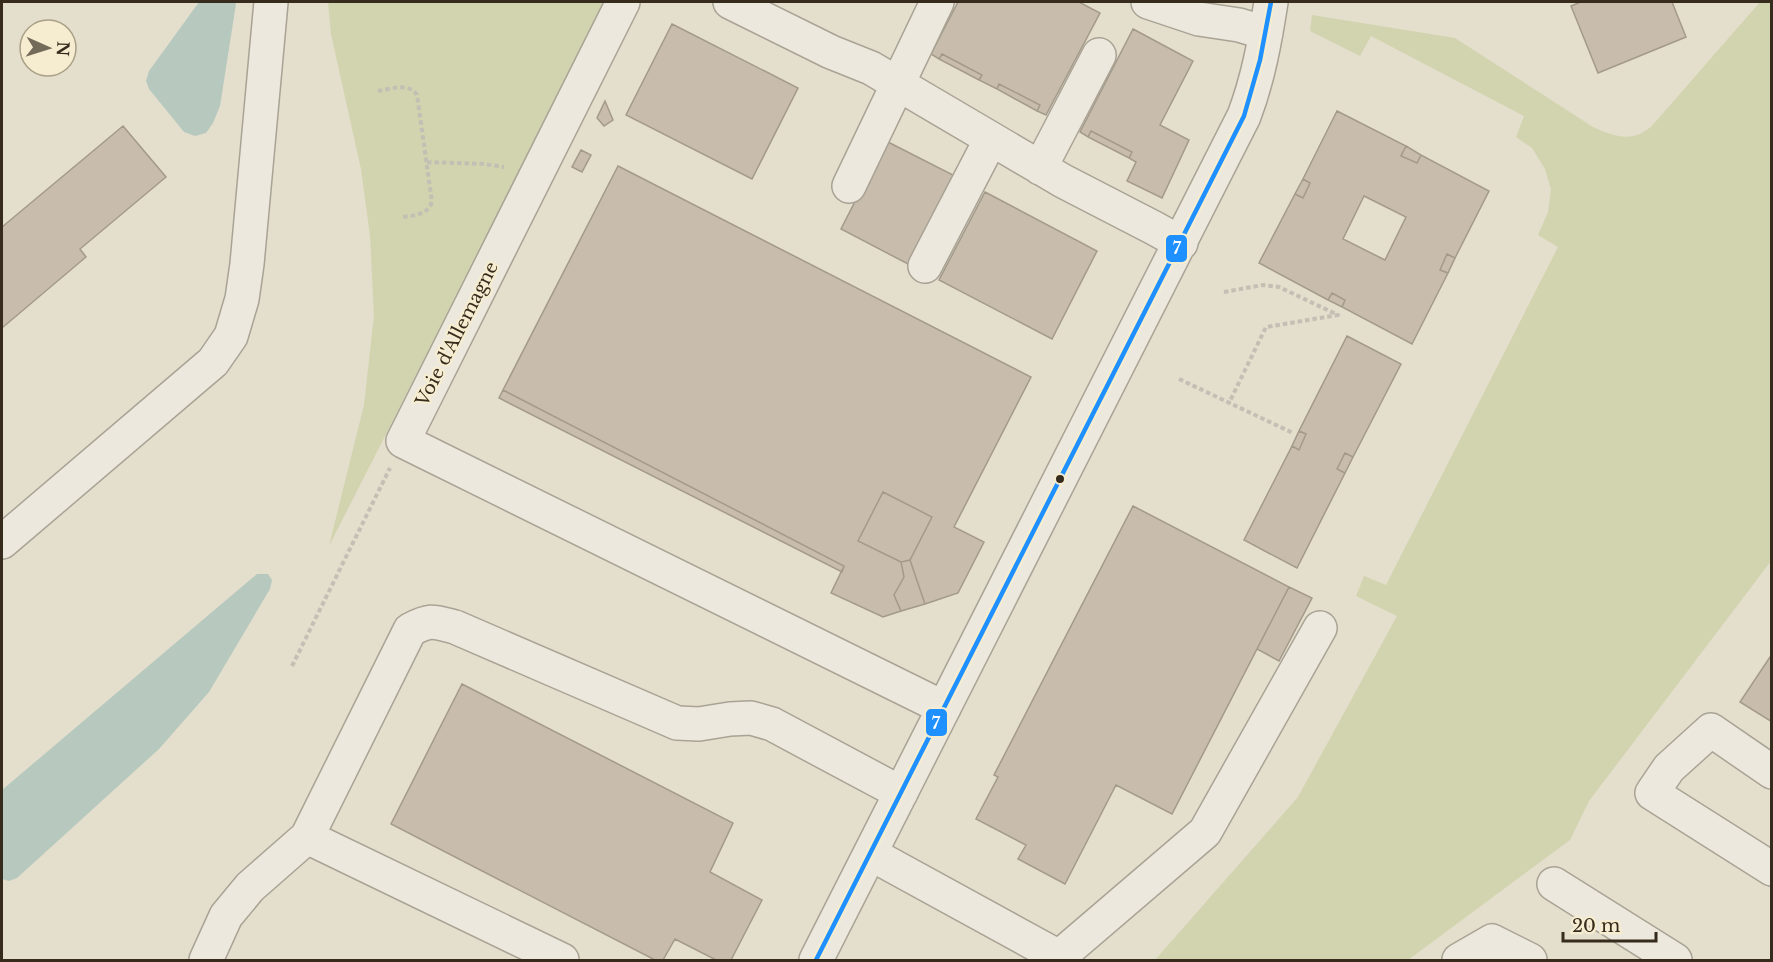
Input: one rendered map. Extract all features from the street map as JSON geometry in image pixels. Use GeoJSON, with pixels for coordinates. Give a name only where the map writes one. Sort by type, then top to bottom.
{"type":"FeatureCollection","features":[{"type":"Feature","properties":{"kind":"street"},"geometry":{"type":"LineString","coordinates":[[2,542],[213,362],[231,336],[242,299],[247,264],[271,2]]}},
{"type":"Feature","properties":{"kind":"street","name":"Voie d'Allemagne"},"geometry":{"type":"LineString","coordinates":[[403,441],[623,2]]}},
{"type":"Feature","properties":{"kind":"street"},"geometry":{"type":"LineString","coordinates":[[730,2],[871,68],[1063,181],[1181,243]]}},
{"type":"Feature","properties":{"kind":"street"},"geometry":{"type":"LineString","coordinates":[[849,186],[937,2]]}},
{"type":"Feature","properties":{"kind":"street"},"geometry":{"type":"LineString","coordinates":[[1148,2],[1199,19],[1239,25],[1266,33]]}},
{"type":"Feature","properties":{"kind":"street"},"geometry":{"type":"LineString","coordinates":[[816,960],[1244,116],[1254,90],[1271,2]]}},
{"type":"Feature","properties":{"kind":"street"},"geometry":{"type":"LineString","coordinates":[[1040,168],[1099,55]]}},
{"type":"Feature","properties":{"kind":"street"},"geometry":{"type":"LineString","coordinates":[[925,266],[991,139]]}},
{"type":"Feature","properties":{"kind":"street"},"geometry":{"type":"LineString","coordinates":[[403,441],[944,708]]}},
{"type":"Feature","properties":{"kind":"street"},"geometry":{"type":"LineString","coordinates":[[206,960],[226,916],[250,887],[307,837],[410,630],[424,622],[438,622],[455,627],[677,723],[699,724],[730,718],[751,718],[772,724],[901,793]]}},
{"type":"Feature","properties":{"kind":"street"},"geometry":{"type":"LineString","coordinates":[[871,854],[1059,957],[1205,832],[1320,628]]}},
{"type":"Feature","properties":{"kind":"street"},"geometry":{"type":"LineString","coordinates":[[1772,772],[1711,730],[1669,768],[1652,793],[1772,869]]}},
{"type":"Feature","properties":{"kind":"street"},"geometry":{"type":"LineString","coordinates":[[307,837],[562,960]]}},
{"type":"Feature","properties":{"kind":"street"},"geometry":{"type":"LineString","coordinates":[[1554,884],[1675,960]]}},
{"type":"Feature","properties":{"kind":"street"},"geometry":{"type":"LineString","coordinates":[[1459,960],[1492,941],[1530,960]]}},
{"type":"Feature","properties":{"kind":"path"},"geometry":{"type":"LineString","coordinates":[[378,91],[407,87],[413,89],[417,95],[432,202],[426,213],[403,217]]}},
{"type":"Feature","properties":{"kind":"path"},"geometry":{"type":"LineString","coordinates":[[427,162],[484,164],[504,168],[534,179]]}},
{"type":"Feature","properties":{"kind":"path"},"geometry":{"type":"LineString","coordinates":[[1224,292],[1263,285],[1279,287],[1338,315],[1266,327],[1229,403]]}},
{"type":"Feature","properties":{"kind":"path"},"geometry":{"type":"LineString","coordinates":[[1179,379],[1293,433]]}},
{"type":"Feature","properties":{"kind":"path"},"geometry":{"type":"LineString","coordinates":[[292,666],[403,441]]}},
{"type":"Feature","properties":{"kind":"green space"},"geometry":{"type":"Polygon","coordinates":[[[328,2],[606,2],[329,546],[364,405],[374,315],[370,236],[361,169],[331,34],[328,2]]]}},
{"type":"Feature","properties":{"kind":"green space"},"geometry":{"type":"Polygon","coordinates":[[[1760,2],[1772,2],[1771,561],[1589,801],[1570,840],[1408,960],[1155,960],[1298,797],[1397,616],[1356,596],[1364,576],[1386,585],[1558,247],[1538,235],[1548,212],[1551,189],[1545,169],[1532,148],[1516,137],[1524,116],[1371,36],[1360,56],[1310,31],[1312,15],[1455,38],[1593,127],[1626,137],[1639,134],[1651,127],[1760,2]]]}},
{"type":"Feature","properties":{"kind":"shaded area"},"geometry":{"type":"Polygon","coordinates":[[[199,2],[235,2],[236,4],[220,106],[206,133],[195,136],[184,132],[149,89],[146,81],[149,71],[199,2]]]}},
{"type":"Feature","properties":{"kind":"shaded area"},"geometry":{"type":"Polygon","coordinates":[[[257,574],[268,574],[272,580],[270,589],[209,692],[159,749],[17,878],[9,881],[2,879],[2,790],[257,574]]]}},
{"type":"Feature","properties":{"kind":"building"},"geometry":{"type":"Polygon","coordinates":[[[958,2],[1079,2],[1100,13],[1046,115],[1037,111],[1040,105],[999,84],[997,89],[979,80],[982,75],[942,54],[939,59],[931,54],[958,2]]]}},
{"type":"Feature","properties":{"kind":"building"},"geometry":{"type":"Polygon","coordinates":[[[1581,2],[1672,2],[1686,37],[1598,73],[1571,6],[1581,2]]]}},
{"type":"Feature","properties":{"kind":"building"},"geometry":{"type":"Polygon","coordinates":[[[672,24],[798,88],[752,179],[626,115],[672,24]]]}},
{"type":"Feature","properties":{"kind":"building"},"geometry":{"type":"Polygon","coordinates":[[[1133,29],[1193,61],[1160,125],[1189,140],[1162,198],[1127,181],[1136,162],[1129,158],[1132,152],[1091,131],[1088,137],[1080,132],[1133,29]]]}},
{"type":"Feature","properties":{"kind":"building"},"geometry":{"type":"Polygon","coordinates":[[[942,54],[982,75],[979,80],[939,59],[942,54]]]}},
{"type":"Feature","properties":{"kind":"building"},"geometry":{"type":"Polygon","coordinates":[[[999,84],[1040,105],[1037,111],[997,89],[999,84]]]}},
{"type":"Feature","properties":{"kind":"building"},"geometry":{"type":"Polygon","coordinates":[[[605,101],[613,120],[604,126],[597,118],[605,101]]]}},
{"type":"Feature","properties":{"kind":"building"},"geometry":{"type":"Polygon","coordinates":[[[1337,111],[1406,146],[1401,156],[1417,163],[1421,155],[1489,191],[1455,258],[1447,254],[1440,270],[1448,273],[1412,344],[1342,307],[1345,300],[1332,293],[1328,300],[1259,263],[1295,194],[1303,198],[1310,183],[1303,179],[1337,111]],[[1364,196],[1343,239],[1385,260],[1406,217],[1364,196]]]}},
{"type":"Feature","properties":{"kind":"building"},"geometry":{"type":"Polygon","coordinates":[[[123,126],[166,177],[80,249],[86,257],[2,328],[2,227],[123,126]]]}},
{"type":"Feature","properties":{"kind":"building"},"geometry":{"type":"Polygon","coordinates":[[[1091,131],[1132,152],[1129,158],[1088,137],[1091,131]]]}},
{"type":"Feature","properties":{"kind":"building"},"geometry":{"type":"Polygon","coordinates":[[[886,141],[955,176],[910,265],[841,229],[886,141]]]}},
{"type":"Feature","properties":{"kind":"building"},"geometry":{"type":"Polygon","coordinates":[[[1406,146],[1421,155],[1417,163],[1401,156],[1406,146]]]}},
{"type":"Feature","properties":{"kind":"building"},"geometry":{"type":"Polygon","coordinates":[[[581,150],[591,155],[582,172],[572,167],[581,150]]]}},
{"type":"Feature","properties":{"kind":"building"},"geometry":{"type":"Polygon","coordinates":[[[618,166],[1031,377],[954,527],[984,542],[958,593],[925,604],[910,560],[932,517],[883,492],[858,541],[901,562],[904,577],[894,595],[901,611],[883,617],[831,593],[844,566],[503,390],[618,166]]]}},
{"type":"Feature","properties":{"kind":"building"},"geometry":{"type":"Polygon","coordinates":[[[1303,179],[1310,183],[1303,198],[1295,194],[1303,179]]]}},
{"type":"Feature","properties":{"kind":"building"},"geometry":{"type":"Polygon","coordinates":[[[985,192],[1097,251],[1052,339],[939,280],[985,192]]]}},
{"type":"Feature","properties":{"kind":"building"},"geometry":{"type":"Polygon","coordinates":[[[1447,254],[1455,258],[1448,273],[1440,270],[1447,254]]]}},
{"type":"Feature","properties":{"kind":"building"},"geometry":{"type":"Polygon","coordinates":[[[1332,293],[1345,300],[1342,307],[1328,300],[1332,293]]]}},
{"type":"Feature","properties":{"kind":"building"},"geometry":{"type":"Polygon","coordinates":[[[1347,336],[1401,364],[1353,457],[1345,453],[1337,469],[1345,473],[1297,568],[1244,540],[1292,446],[1299,450],[1306,434],[1299,431],[1347,336]]]}},
{"type":"Feature","properties":{"kind":"building"},"geometry":{"type":"Polygon","coordinates":[[[503,390],[844,566],[842,572],[499,398],[503,390]]]}},
{"type":"Feature","properties":{"kind":"building"},"geometry":{"type":"Polygon","coordinates":[[[1299,431],[1306,434],[1299,450],[1292,446],[1299,431]]]}},
{"type":"Feature","properties":{"kind":"building"},"geometry":{"type":"Polygon","coordinates":[[[1345,453],[1353,457],[1345,473],[1337,469],[1345,453]]]}},
{"type":"Feature","properties":{"kind":"building"},"geometry":{"type":"Polygon","coordinates":[[[883,492],[932,517],[910,560],[901,562],[858,541],[883,492]]]}},
{"type":"Feature","properties":{"kind":"building"},"geometry":{"type":"Polygon","coordinates":[[[1133,506],[1289,587],[1172,814],[1116,785],[1065,884],[1018,859],[1026,845],[976,819],[998,777],[994,775],[1133,506]]]}},
{"type":"Feature","properties":{"kind":"building"},"geometry":{"type":"Polygon","coordinates":[[[910,560],[925,604],[901,611],[894,595],[904,577],[901,562],[910,560]]]}},
{"type":"Feature","properties":{"kind":"building"},"geometry":{"type":"Polygon","coordinates":[[[1289,587],[1312,598],[1279,661],[1257,649],[1289,587]]]}},
{"type":"Feature","properties":{"kind":"building"},"geometry":{"type":"Polygon","coordinates":[[[1772,654],[1772,722],[1740,702],[1772,654]]]}},
{"type":"Feature","properties":{"kind":"building"},"geometry":{"type":"Polygon","coordinates":[[[462,684],[733,823],[710,872],[762,900],[731,960],[716,960],[675,939],[663,960],[655,960],[391,824],[462,684]]]}},
{"type":"Feature","properties":{"kind":"transit line","name":"7"},"geometry":{"type":"LineString","coordinates":[[816,960],[1244,116],[1260,60],[1271,2]]}}]}
